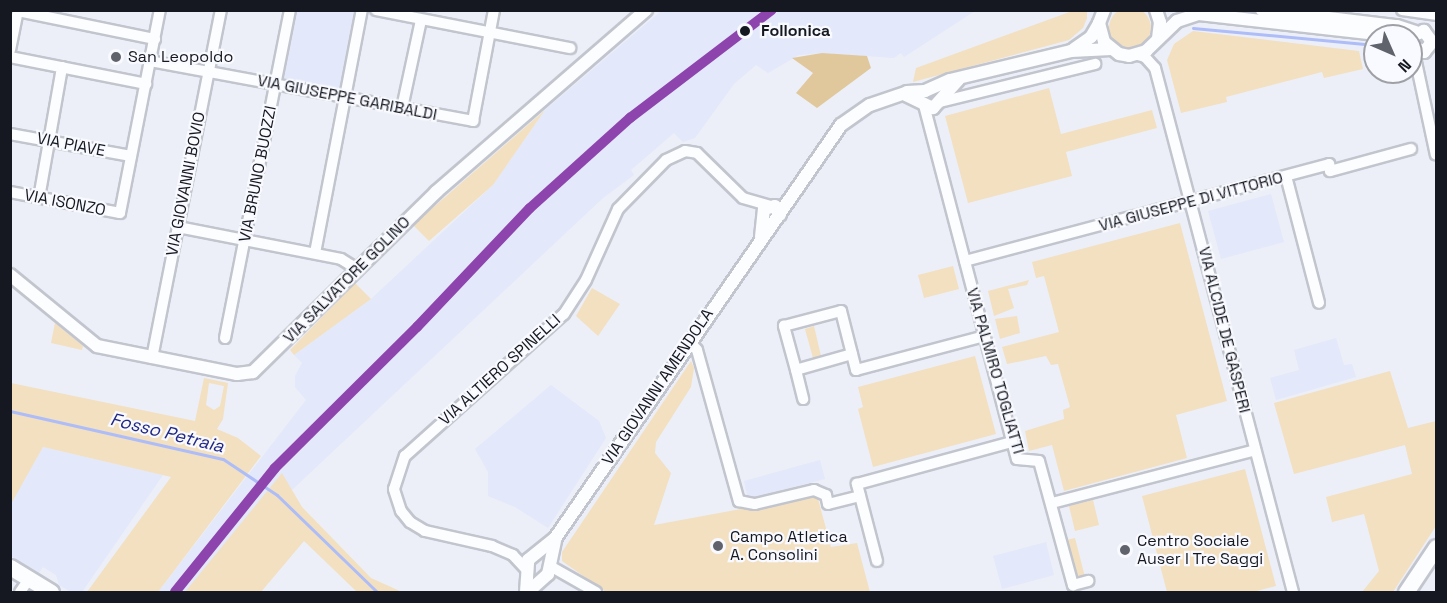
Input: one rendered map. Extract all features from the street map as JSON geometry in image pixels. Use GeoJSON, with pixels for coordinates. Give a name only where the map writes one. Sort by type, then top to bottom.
{"type":"FeatureCollection","features":[{"type":"Feature","properties":{"kind":"main road"},"geometry":{"type":"LineString","coordinates":[[1406,592],[1437,547]]}},
{"type":"Feature","properties":{"kind":"main road"},"geometry":{"type":"LineString","coordinates":[[10,567],[51,592]]}},
{"type":"Feature","properties":{"kind":"street"},"geometry":{"type":"LineString","coordinates":[[131,156],[160,10]]}},
{"type":"Feature","properties":{"kind":"street","name":"VIA GIOVANNI BOVIO"},"geometry":{"type":"LineString","coordinates":[[152,358],[221,10]]}},
{"type":"Feature","properties":{"kind":"street","name":"VIA BRUNO BUOZZI"},"geometry":{"type":"LineString","coordinates":[[225,338],[290,10]]}},
{"type":"Feature","properties":{"kind":"street"},"geometry":{"type":"LineString","coordinates":[[315,253],[362,10]]}},
{"type":"Feature","properties":{"kind":"street"},"geometry":{"type":"LineString","coordinates":[[376,10],[489,34],[570,48]]}},
{"type":"Feature","properties":{"kind":"street"},"geometry":{"type":"LineString","coordinates":[[489,34],[494,10]]}},
{"type":"Feature","properties":{"kind":"street","name":"VIA SALVATORE GOLINO"},"geometry":{"type":"LineString","coordinates":[[10,274],[93,344],[237,374],[253,372],[444,184],[646,10]]}},
{"type":"Feature","properties":{"kind":"street"},"geometry":{"type":"LineString","coordinates":[[1156,10],[1160,22],[1157,39]]}},
{"type":"Feature","properties":{"kind":"street"},"geometry":{"type":"LineString","coordinates":[[1262,10],[1380,24]]}},
{"type":"Feature","properties":{"kind":"street"},"geometry":{"type":"LineString","coordinates":[[1402,10],[1437,15]]}},
{"type":"Feature","properties":{"kind":"street"},"geometry":{"type":"LineString","coordinates":[[10,50],[18,11],[72,16],[155,39]]}},
{"type":"Feature","properties":{"kind":"street"},"geometry":{"type":"LineString","coordinates":[[1138,55],[1184,17],[1209,12],[1363,32]]}},
{"type":"Feature","properties":{"kind":"street"},"geometry":{"type":"LineString","coordinates":[[1102,14],[1100,33],[1111,50]]}},
{"type":"Feature","properties":{"kind":"street"},"geometry":{"type":"LineString","coordinates":[[1074,69],[1077,50],[1091,37],[1102,14]]}},
{"type":"Feature","properties":{"kind":"street"},"geometry":{"type":"LineString","coordinates":[[402,108],[421,20]]}},
{"type":"Feature","properties":{"kind":"street","name":"VIA GIUSEPPE GARIBALDI"},"geometry":{"type":"LineString","coordinates":[[150,61],[473,121],[489,34]]}},
{"type":"Feature","properties":{"kind":"street","name":"VIA ALCIDE DE GASPERI"},"geometry":{"type":"LineString","coordinates":[[1157,39],[1155,68],[1293,592]]}},
{"type":"Feature","properties":{"kind":"street"},"geometry":{"type":"LineString","coordinates":[[1423,66],[1432,42]]}},
{"type":"Feature","properties":{"kind":"street"},"geometry":{"type":"LineString","coordinates":[[932,99],[959,79],[1077,50],[1111,50],[1138,55],[1150,60],[1155,68]]}},
{"type":"Feature","properties":{"kind":"street"},"geometry":{"type":"LineString","coordinates":[[10,57],[146,84]]}},
{"type":"Feature","properties":{"kind":"street"},"geometry":{"type":"LineString","coordinates":[[932,99],[1095,64]]}},
{"type":"Feature","properties":{"kind":"street"},"geometry":{"type":"LineString","coordinates":[[39,198],[62,67]]}},
{"type":"Feature","properties":{"kind":"street"},"geometry":{"type":"LineString","coordinates":[[1419,84],[1437,155]]}},
{"type":"Feature","properties":{"kind":"street","name":"VIA GIOVANNI AMENDOLA"},"geometry":{"type":"LineString","coordinates":[[527,592],[556,537],[761,237],[775,212],[841,125],[870,105],[901,95],[932,99]]}},
{"type":"Feature","properties":{"kind":"street","name":"VIA PALMIRO TOGLIATTI"},"geometry":{"type":"LineString","coordinates":[[932,99],[930,123],[1017,459],[1039,461],[1073,585],[1088,581]]}},
{"type":"Feature","properties":{"kind":"street","name":"VIA PIAVE"},"geometry":{"type":"LineString","coordinates":[[10,134],[131,156]]}},
{"type":"Feature","properties":{"kind":"street","name":"VIA GIUSEPPE DI VITTORIO"},"geometry":{"type":"LineString","coordinates":[[965,261],[1190,203],[1329,164],[1330,171],[1411,149]]}},
{"type":"Feature","properties":{"kind":"street","name":"VIA ALTIERO SPINELLI"},"geometry":{"type":"LineString","coordinates":[[539,571],[513,555],[492,546],[424,531],[410,522],[401,511],[394,489],[405,456],[564,314],[586,280],[618,209],[666,160],[685,151],[697,153],[743,198],[775,212]]}},
{"type":"Feature","properties":{"kind":"street","name":"VIA ISONZO"},"geometry":{"type":"LineString","coordinates":[[10,192],[120,213],[131,156]]}},
{"type":"Feature","properties":{"kind":"street"},"geometry":{"type":"LineString","coordinates":[[1286,177],[1319,303]]}},
{"type":"Feature","properties":{"kind":"street","name":"VIA GIOVANNI AMENDOLA"},"geometry":{"type":"LineString","coordinates":[[761,237],[764,210],[775,212]]}},
{"type":"Feature","properties":{"kind":"street"},"geometry":{"type":"LineString","coordinates":[[178,227],[345,260],[357,269]]}},
{"type":"Feature","properties":{"kind":"street"},"geometry":{"type":"LineString","coordinates":[[803,399],[784,326],[841,311],[856,370],[985,336]]}},
{"type":"Feature","properties":{"kind":"street"},"geometry":{"type":"LineString","coordinates":[[690,341],[697,350],[739,501],[755,504],[814,490],[826,495],[828,504],[860,496]]}},
{"type":"Feature","properties":{"kind":"street"},"geometry":{"type":"LineString","coordinates":[[796,370],[852,354]]}},
{"type":"Feature","properties":{"kind":"street"},"geometry":{"type":"LineString","coordinates":[[877,561],[857,484],[1012,442]]}},
{"type":"Feature","properties":{"kind":"street"},"geometry":{"type":"LineString","coordinates":[[1052,503],[1255,450]]}},
{"type":"Feature","properties":{"kind":"street","name":"VIA GIOVANNI AMENDOLA"},"geometry":{"type":"LineString","coordinates":[[539,571],[536,556],[556,537]]}},
{"type":"Feature","properties":{"kind":"street"},"geometry":{"type":"LineString","coordinates":[[539,571],[570,576],[596,592]]}},
{"type":"Feature","properties":{"kind":"street"},"geometry":{"type":"LineString","coordinates":[[20,592],[29,579]]}},
{"type":"Feature","properties":{"kind":"shaded area"},"geometry":{"type":"Polygon","coordinates":[[[1130,7],[1138,8],[1145,13],[1150,20],[1150,36],[1145,43],[1138,48],[1130,49],[1122,48],[1115,43],[1110,36],[1109,28],[1110,20],[1115,13],[1122,8],[1130,7]]]}},
{"type":"Feature","properties":{"kind":"shaded area"},"geometry":{"type":"Polygon","coordinates":[[[1075,10],[1087,11],[1087,18],[1083,28],[1069,40],[913,82],[916,68],[1075,10]]]}},
{"type":"Feature","properties":{"kind":"shaded area"},"geometry":{"type":"Polygon","coordinates":[[[296,11],[355,11],[339,92],[282,82],[296,11]]]}},
{"type":"Feature","properties":{"kind":"shaded area"},"geometry":{"type":"Polygon","coordinates":[[[661,11],[975,11],[904,57],[901,53],[894,58],[822,53],[799,55],[768,73],[756,65],[734,84],[695,138],[683,142],[674,133],[631,170],[634,175],[603,198],[294,488],[199,592],[158,592],[306,400],[295,387],[295,376],[302,363],[294,355],[371,299],[493,185],[545,110],[661,11]]]}},
{"type":"Feature","properties":{"kind":"shaded area"},"geometry":{"type":"Polygon","coordinates":[[[1193,31],[1359,51],[1363,69],[1324,78],[1322,72],[1226,97],[1227,102],[1181,113],[1167,60],[1174,44],[1193,31]]]}},
{"type":"Feature","properties":{"kind":"shaded area"},"geometry":{"type":"Polygon","coordinates":[[[822,53],[867,56],[871,68],[817,108],[796,93],[813,73],[792,58],[822,53]]]}},
{"type":"Feature","properties":{"kind":"shaded area"},"geometry":{"type":"Polygon","coordinates":[[[1049,88],[1061,134],[1152,110],[1157,128],[1066,152],[1072,176],[968,203],[945,116],[1049,88]]]}},
{"type":"Feature","properties":{"kind":"shaded area"},"geometry":{"type":"Polygon","coordinates":[[[545,110],[493,185],[429,241],[413,225],[545,110]]]}},
{"type":"Feature","properties":{"kind":"shaded area"},"geometry":{"type":"Polygon","coordinates":[[[1271,194],[1284,242],[1221,259],[1208,211],[1271,194]]]}},
{"type":"Feature","properties":{"kind":"shaded area"},"geometry":{"type":"Polygon","coordinates":[[[1180,223],[1227,401],[1176,415],[1187,458],[1064,491],[1052,445],[1029,451],[1025,431],[1064,419],[1063,410],[1070,407],[1058,364],[1051,365],[1046,356],[1007,364],[1002,347],[1059,332],[1044,276],[1036,278],[1032,262],[1180,223]]]}},
{"type":"Feature","properties":{"kind":"shaded area"},"geometry":{"type":"Polygon","coordinates":[[[953,266],[959,289],[924,298],[918,275],[953,266]]]}},
{"type":"Feature","properties":{"kind":"shaded area"},"geometry":{"type":"Polygon","coordinates":[[[1029,280],[1027,285],[1008,289],[1014,308],[994,316],[988,291],[1029,280]]]}},
{"type":"Feature","properties":{"kind":"shaded area"},"geometry":{"type":"Polygon","coordinates":[[[355,283],[371,299],[294,355],[290,350],[355,283]]]}},
{"type":"Feature","properties":{"kind":"shaded area"},"geometry":{"type":"Polygon","coordinates":[[[592,288],[620,304],[598,336],[576,316],[592,288]]]}},
{"type":"Feature","properties":{"kind":"shaded area"},"geometry":{"type":"Polygon","coordinates":[[[1017,316],[1020,333],[1000,339],[995,319],[1017,316]]]}},
{"type":"Feature","properties":{"kind":"shaded area"},"geometry":{"type":"Polygon","coordinates":[[[55,323],[83,346],[82,350],[51,343],[55,323]]]}},
{"type":"Feature","properties":{"kind":"shaded area"},"geometry":{"type":"Polygon","coordinates":[[[814,326],[821,356],[813,358],[805,329],[814,326]]]}},
{"type":"Feature","properties":{"kind":"shaded area"},"geometry":{"type":"Polygon","coordinates":[[[1336,338],[1344,365],[1352,364],[1356,377],[1276,400],[1270,378],[1299,370],[1294,350],[1336,338]]]}},
{"type":"Feature","properties":{"kind":"shaded area"},"geometry":{"type":"Polygon","coordinates":[[[975,356],[996,434],[873,467],[858,409],[863,407],[858,387],[975,356]]]}},
{"type":"Feature","properties":{"kind":"shaded area","name":"Campo Atletica A. Consolini"},"geometry":{"type":"Polygon","coordinates":[[[691,361],[694,368],[691,387],[656,442],[655,453],[671,473],[654,525],[817,495],[831,547],[857,543],[870,592],[606,592],[562,561],[562,552],[691,361]]]}},
{"type":"Feature","properties":{"kind":"shaded area"},"geometry":{"type":"Polygon","coordinates":[[[1390,371],[1408,428],[1436,421],[1436,526],[1393,592],[1362,592],[1379,571],[1364,514],[1332,522],[1326,497],[1412,474],[1405,445],[1294,474],[1274,403],[1390,371]]]}},
{"type":"Feature","properties":{"kind":"shaded area"},"geometry":{"type":"Polygon","coordinates":[[[204,378],[228,383],[223,419],[217,429],[238,438],[261,456],[158,592],[87,592],[171,477],[43,447],[11,504],[11,383],[195,421],[204,378]],[[209,383],[206,405],[214,410],[220,406],[224,386],[209,383]]]}},
{"type":"Feature","properties":{"kind":"shaded area"},"geometry":{"type":"Polygon","coordinates":[[[551,385],[599,421],[606,438],[548,528],[515,507],[488,496],[488,472],[475,449],[551,385]]]}},
{"type":"Feature","properties":{"kind":"shaded area"},"geometry":{"type":"Polygon","coordinates":[[[43,447],[163,475],[82,592],[71,592],[59,585],[56,575],[43,567],[39,573],[11,556],[10,504],[43,447]]]}},
{"type":"Feature","properties":{"kind":"shaded area"},"geometry":{"type":"Polygon","coordinates":[[[820,460],[825,479],[748,499],[744,481],[820,460]]]}},
{"type":"Feature","properties":{"kind":"shaded area"},"geometry":{"type":"Polygon","coordinates":[[[1245,469],[1276,586],[1253,592],[1167,592],[1142,496],[1245,469]]]}},
{"type":"Feature","properties":{"kind":"shaded area"},"geometry":{"type":"Polygon","coordinates":[[[282,473],[302,507],[371,578],[402,592],[357,592],[304,541],[261,592],[185,592],[282,473]]]}},
{"type":"Feature","properties":{"kind":"shaded area"},"geometry":{"type":"Polygon","coordinates":[[[1093,500],[1099,525],[1075,531],[1069,506],[1093,500]]]}},
{"type":"Feature","properties":{"kind":"shaded area"},"geometry":{"type":"Polygon","coordinates":[[[1075,538],[1085,577],[1076,579],[1066,540],[1075,538]]]}},
{"type":"Feature","properties":{"kind":"shaded area"},"geometry":{"type":"Polygon","coordinates":[[[1046,542],[1054,575],[1002,589],[993,556],[1046,542]]]}},
{"type":"Feature","properties":{"kind":"waterway"},"geometry":{"type":"LineString","coordinates":[[1193,28],[1363,44]]}},
{"type":"Feature","properties":{"kind":"waterway","name":"Fosso Petraia"},"geometry":{"type":"LineString","coordinates":[[10,411],[223,459],[277,495],[377,592]]}},
{"type":"Feature","properties":{"kind":"transit line"},"geometry":{"type":"LineString","coordinates":[[175,592],[275,468],[417,327],[530,208],[630,118],[772,10]]}},
{"type":"Feature","properties":{"kind":"place","name":"Follonica"},"geometry":{"type":"Point","coordinates":[745,31]}},
{"type":"Feature","properties":{"kind":"place","name":"San Leopoldo"},"geometry":{"type":"Point","coordinates":[116,57]}},
{"type":"Feature","properties":{"kind":"place","name":"Campo Atletica A. Consolini"},"geometry":{"type":"Point","coordinates":[718,546]}},
{"type":"Feature","properties":{"kind":"place","name":"Centro Sociale Auser I Tre Saggi"},"geometry":{"type":"Point","coordinates":[1125,550]}}]}
